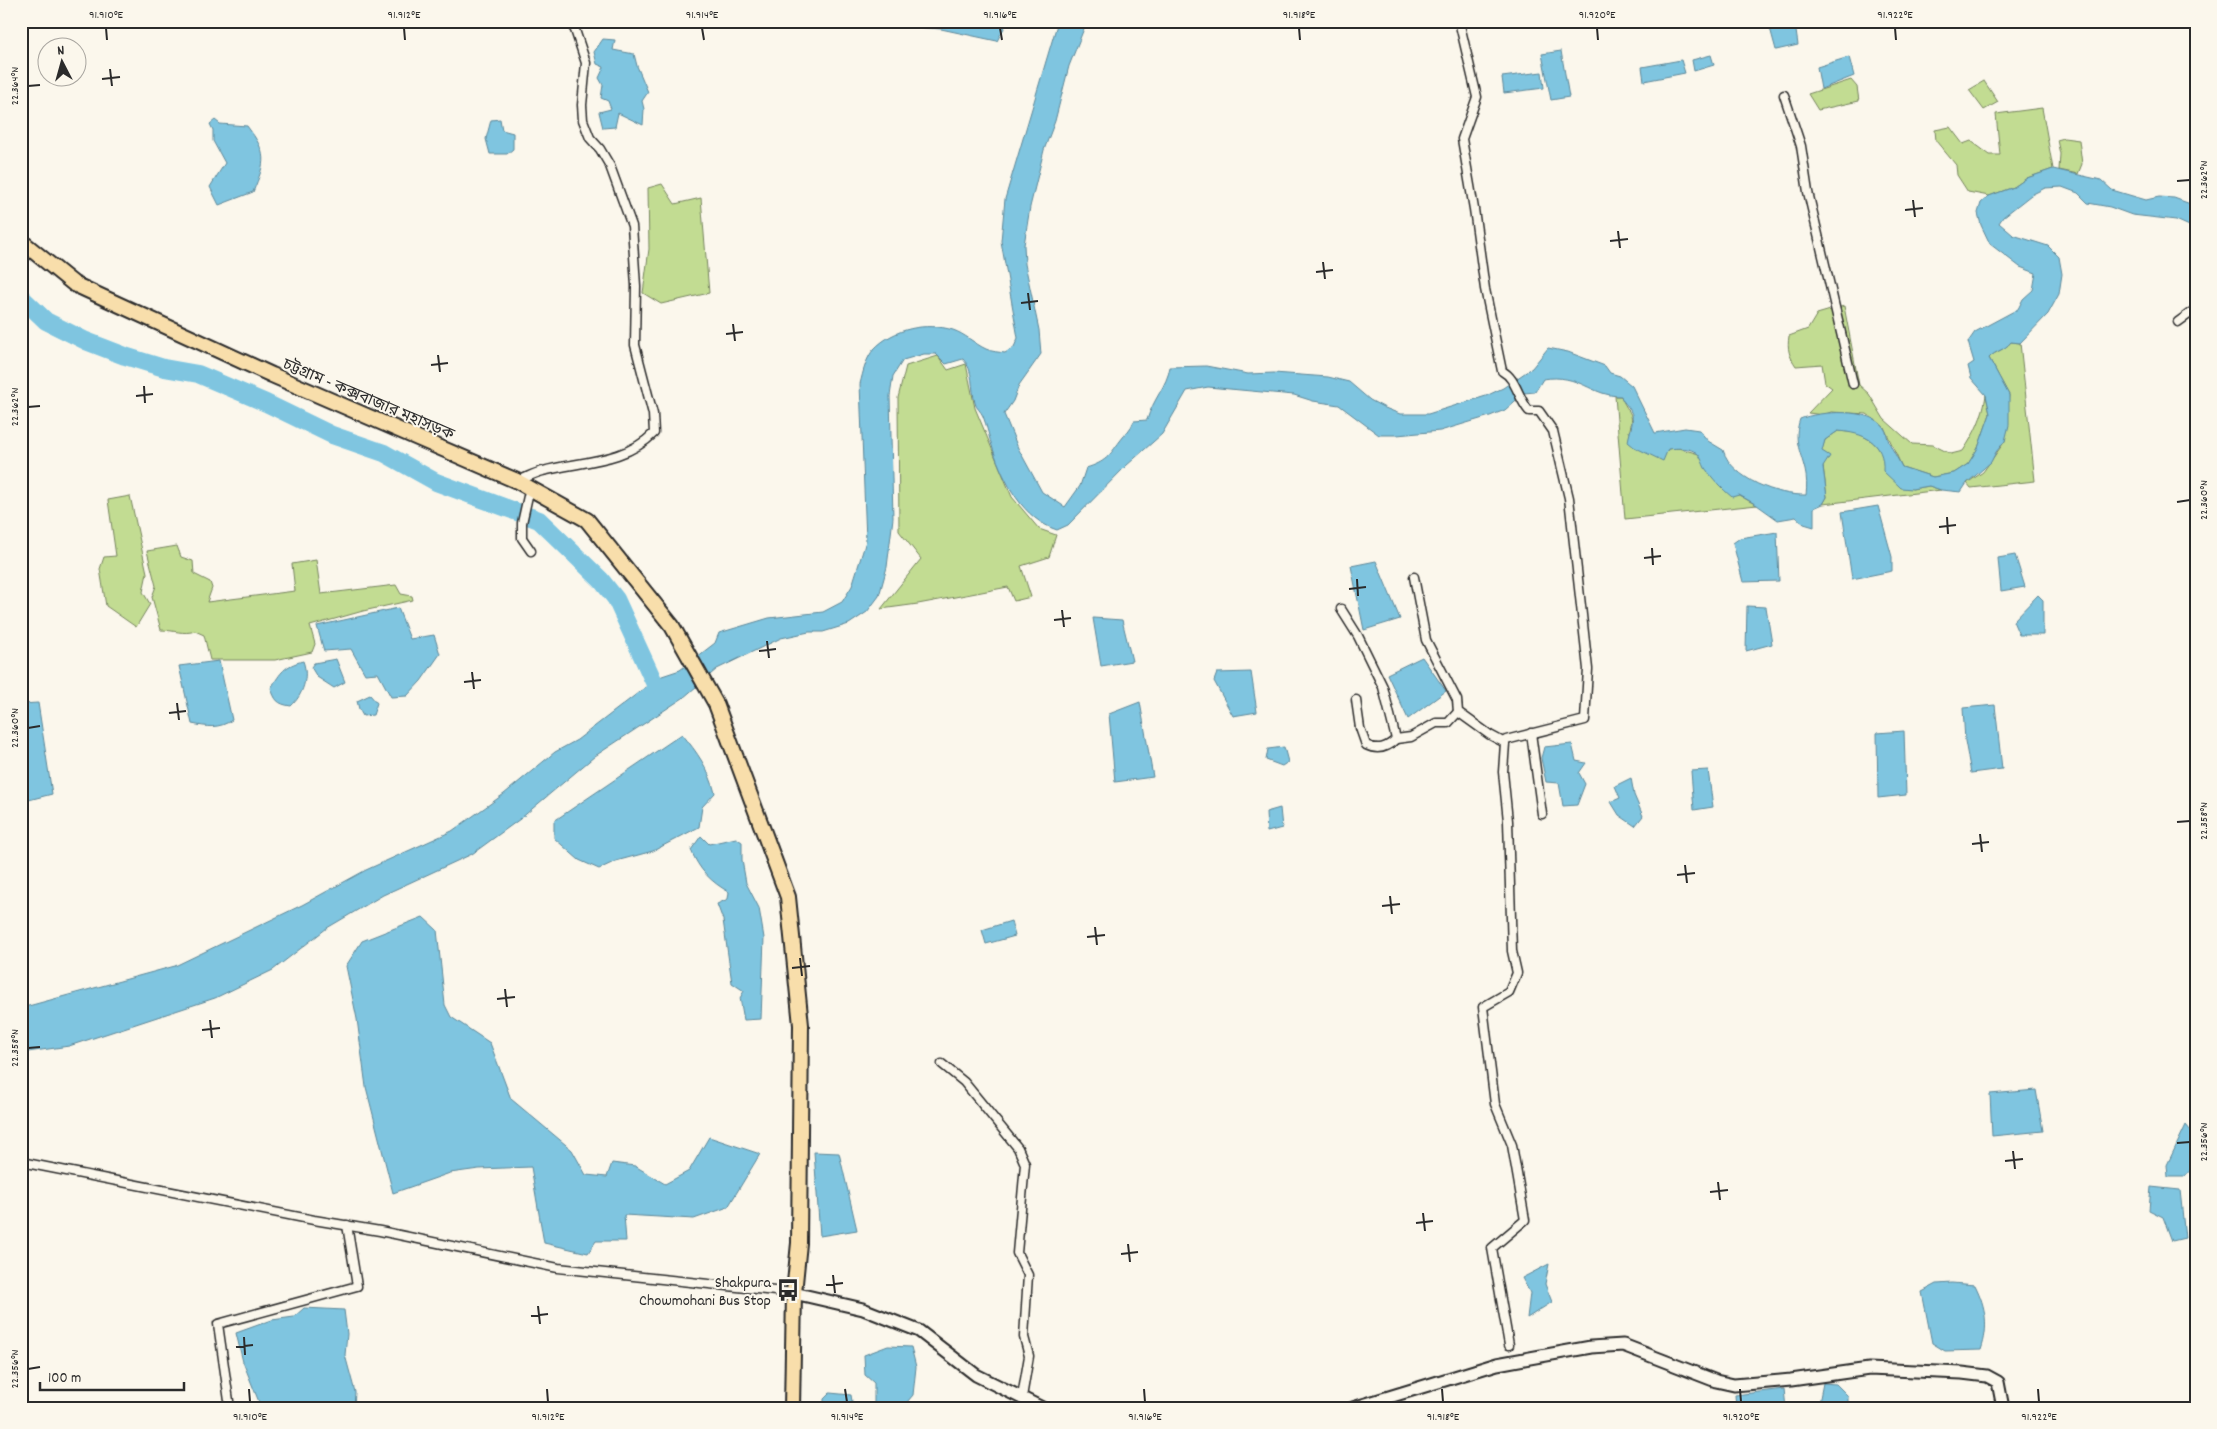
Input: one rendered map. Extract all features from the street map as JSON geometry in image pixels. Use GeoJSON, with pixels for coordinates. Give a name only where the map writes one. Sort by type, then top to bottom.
{"type":"FeatureCollection","features":[{"type":"Feature","properties":{"kind":"highway","name":"চট্টগ্রাম - কক্সবাজার মহাসড়ক"},"geometry":{"type":"LineString","coordinates":[[21,240],[74,284],[272,375],[524,484],[587,520],[672,626],[716,704],[788,897],[801,1025],[799,1243],[794,1293],[792,1408]]}},
{"type":"Feature","properties":{"kind":"main road"},"geometry":{"type":"LineString","coordinates":[[794,1293],[863,1309],[919,1331],[976,1375],[1042,1408]]}},
{"type":"Feature","properties":{"kind":"main road"},"geometry":{"type":"LineString","coordinates":[[1353,1408],[1498,1364],[1591,1347],[1623,1345],[1716,1381],[1734,1385],[1791,1380],[1869,1369],[1913,1370],[1987,1376],[1998,1382],[2002,1408]]}},
{"type":"Feature","properties":{"kind":"street"},"geometry":{"type":"LineString","coordinates":[[531,551],[522,538],[522,523],[526,503],[524,484],[542,471],[620,455],[648,440],[654,433],[653,414],[635,345],[636,286],[632,226],[610,166],[600,149],[590,138],[583,120],[582,105],[586,63],[575,30],[569,21]]}},
{"type":"Feature","properties":{"kind":"street"},"geometry":{"type":"LineString","coordinates":[[1459,21],[1477,97],[1462,139],[1485,289],[1502,371],[1510,375],[1521,401],[1529,411],[1540,411],[1554,431],[1569,498],[1588,669],[1585,720],[1506,740],[1505,743],[1503,772],[1508,821],[1512,951],[1517,973],[1509,992],[1483,1007],[1495,1104],[1512,1145],[1525,1220],[1492,1248],[1509,1345]]}},
{"type":"Feature","properties":{"kind":"street"},"geometry":{"type":"LineString","coordinates":[[1784,95],[1801,146],[1808,192],[1853,384]]}},
{"type":"Feature","properties":{"kind":"street"},"geometry":{"type":"LineString","coordinates":[[2178,322],[2196,308]]}},
{"type":"Feature","properties":{"kind":"street"},"geometry":{"type":"LineString","coordinates":[[1356,700],[1360,728],[1366,745],[1374,749],[1389,746],[1396,739],[1411,738],[1436,723],[1448,723],[1458,712],[1457,700],[1426,640],[1414,577]]}},
{"type":"Feature","properties":{"kind":"street"},"geometry":{"type":"LineString","coordinates":[[1340,609],[1358,636],[1383,687],[1396,739]]}},
{"type":"Feature","properties":{"kind":"street"},"geometry":{"type":"LineString","coordinates":[[1458,712],[1490,735],[1505,743]]}},
{"type":"Feature","properties":{"kind":"street"},"geometry":{"type":"LineString","coordinates":[[1531,733],[1542,814]]}},
{"type":"Feature","properties":{"kind":"street"},"geometry":{"type":"LineString","coordinates":[[942,1064],[964,1082],[1018,1148],[1025,1164],[1017,1253],[1028,1274],[1024,1337],[1029,1356],[1022,1397]]}},
{"type":"Feature","properties":{"kind":"street"},"geometry":{"type":"LineString","coordinates":[[21,1162],[558,1268],[794,1293]]}},
{"type":"Feature","properties":{"kind":"street"},"geometry":{"type":"LineString","coordinates":[[230,1408],[218,1324],[358,1286],[347,1225]]}},
{"type":"Feature","properties":{"kind":"green space"},"geometry":{"type":"Polygon","coordinates":[[[1851,80],[1857,87],[1859,101],[1818,110],[1808,94],[1851,80]]]}},
{"type":"Feature","properties":{"kind":"green space"},"geometry":{"type":"Polygon","coordinates":[[[1984,81],[1998,102],[1984,110],[1969,90],[1984,81]]]}},
{"type":"Feature","properties":{"kind":"green space"},"geometry":{"type":"Polygon","coordinates":[[[2042,108],[2053,169],[2027,178],[2014,187],[1989,196],[1968,192],[1957,175],[1956,165],[1936,141],[1935,130],[1950,127],[1963,144],[1971,141],[1990,155],[2000,155],[1996,114],[2042,108]]]}},
{"type":"Feature","properties":{"kind":"green space"},"geometry":{"type":"Polygon","coordinates":[[[2064,138],[2079,140],[2082,164],[2078,174],[2059,170],[2060,154],[2057,140],[2064,138]]]}},
{"type":"Feature","properties":{"kind":"green space"},"geometry":{"type":"Polygon","coordinates":[[[662,184],[675,204],[701,198],[709,293],[661,304],[643,293],[649,249],[648,188],[662,184]]]}},
{"type":"Feature","properties":{"kind":"green space"},"geometry":{"type":"Polygon","coordinates":[[[1844,306],[1859,385],[1869,394],[1884,419],[1912,444],[1933,445],[1951,454],[1963,451],[1978,424],[1986,395],[1990,414],[1978,448],[1968,464],[1954,473],[1933,477],[1902,467],[1884,427],[1867,414],[1831,412],[1823,415],[1808,413],[1832,388],[1825,383],[1822,364],[1796,366],[1789,352],[1789,336],[1808,329],[1817,314],[1844,306]]]}},
{"type":"Feature","properties":{"kind":"green space"},"geometry":{"type":"Polygon","coordinates":[[[2011,342],[2020,343],[2035,481],[1971,488],[1967,483],[1983,472],[2005,441],[2009,395],[1989,358],[2011,342]]]}},
{"type":"Feature","properties":{"kind":"green space"},"geometry":{"type":"Polygon","coordinates":[[[938,356],[948,370],[966,364],[975,408],[1012,497],[1039,529],[1056,535],[1049,557],[1021,566],[1031,597],[1014,601],[1008,587],[881,609],[921,559],[899,531],[898,398],[906,366],[938,356]]]}},
{"type":"Feature","properties":{"kind":"green space"},"geometry":{"type":"Polygon","coordinates":[[[1615,396],[1621,396],[1630,413],[1632,420],[1629,432],[1667,449],[1678,448],[1699,454],[1716,477],[1740,496],[1757,505],[1625,519],[1615,396]]]}},
{"type":"Feature","properties":{"kind":"green space"},"geometry":{"type":"Polygon","coordinates":[[[1838,431],[1858,433],[1873,442],[1912,489],[1929,486],[1941,490],[1823,504],[1827,497],[1821,451],[1825,440],[1838,431]]]}},
{"type":"Feature","properties":{"kind":"green space"},"geometry":{"type":"Polygon","coordinates":[[[130,496],[147,573],[143,592],[150,604],[136,627],[106,606],[100,569],[104,557],[116,556],[108,500],[130,496]]]}},
{"type":"Feature","properties":{"kind":"green space"},"geometry":{"type":"Polygon","coordinates":[[[177,546],[181,557],[193,561],[194,574],[210,582],[212,588],[207,602],[295,591],[292,564],[316,560],[321,594],[396,585],[401,594],[412,596],[413,600],[363,611],[310,626],[315,644],[312,652],[275,660],[210,660],[204,635],[195,631],[161,630],[152,597],[156,586],[147,551],[177,546]]]}},
{"type":"Feature","properties":{"kind":"water"},"geometry":{"type":"Polygon","coordinates":[[[885,21],[1008,21],[997,41],[941,29],[914,27],[885,21]]]}},
{"type":"Feature","properties":{"kind":"water"},"geometry":{"type":"Polygon","coordinates":[[[1058,21],[1087,21],[1069,66],[1055,121],[1044,150],[1030,207],[1024,245],[1025,264],[1039,330],[1041,354],[1019,385],[1013,401],[1004,414],[1018,448],[1042,492],[1065,507],[1080,486],[1086,468],[1106,458],[1130,429],[1134,421],[1147,420],[1166,380],[1170,367],[1206,366],[1248,374],[1274,373],[1328,377],[1349,382],[1370,400],[1400,414],[1428,414],[1486,396],[1503,388],[1532,368],[1548,348],[1568,352],[1605,366],[1610,373],[1620,376],[1632,386],[1655,433],[1685,428],[1699,430],[1708,441],[1723,450],[1728,460],[1736,469],[1757,484],[1770,489],[1795,495],[1806,495],[1806,473],[1799,451],[1797,439],[1798,426],[1800,419],[1819,414],[1844,413],[1868,417],[1877,421],[1885,430],[1902,467],[1933,477],[1954,473],[1968,464],[1978,448],[1990,414],[1986,395],[1971,378],[1968,366],[1974,362],[1968,342],[1975,332],[2018,309],[2023,299],[2033,290],[2036,273],[2020,267],[1990,244],[1981,225],[1978,213],[1981,203],[1989,196],[2014,187],[2027,178],[2053,169],[2101,180],[2112,190],[2146,200],[2159,197],[2174,198],[2196,206],[2196,229],[2176,220],[2132,215],[2110,207],[2088,203],[2078,193],[2062,187],[2045,188],[2031,195],[2003,217],[1999,223],[2013,235],[2048,246],[2059,257],[2062,274],[2059,294],[2048,314],[2020,343],[2011,342],[1989,358],[2009,395],[2009,425],[2005,441],[1991,462],[1967,483],[1961,492],[1941,490],[1929,486],[1912,489],[1901,488],[1883,471],[1883,461],[1880,452],[1871,440],[1856,434],[1838,431],[1825,440],[1822,451],[1830,456],[1823,467],[1827,497],[1823,504],[1814,508],[1814,527],[1804,524],[1796,517],[1778,520],[1739,495],[1732,497],[1711,476],[1698,454],[1692,450],[1668,449],[1663,461],[1634,447],[1628,442],[1632,414],[1621,396],[1610,395],[1576,382],[1556,378],[1543,379],[1535,392],[1524,393],[1505,410],[1490,416],[1440,431],[1397,435],[1379,435],[1339,405],[1313,401],[1294,395],[1208,387],[1187,391],[1162,434],[1126,466],[1068,525],[1057,530],[1045,525],[1034,517],[1016,498],[1009,486],[998,462],[983,416],[976,405],[971,374],[967,363],[963,359],[946,364],[936,354],[924,354],[903,360],[893,376],[890,396],[893,518],[887,567],[879,596],[867,612],[849,624],[823,632],[809,632],[781,638],[717,669],[683,698],[595,756],[520,819],[472,854],[383,895],[327,928],[273,970],[215,998],[69,1046],[21,1053],[21,1008],[175,966],[302,905],[366,870],[452,831],[504,794],[555,752],[577,740],[647,686],[662,676],[680,670],[715,643],[719,633],[769,618],[823,612],[842,602],[852,586],[866,541],[860,384],[865,365],[871,353],[891,336],[921,327],[953,330],[986,349],[1005,353],[1014,347],[1018,338],[1001,241],[1005,199],[1058,21]]]}},
{"type":"Feature","properties":{"kind":"water"},"geometry":{"type":"Polygon","coordinates":[[[1795,24],[1798,45],[1776,50],[1770,28],[1795,24]]]}},
{"type":"Feature","properties":{"kind":"water"},"geometry":{"type":"Polygon","coordinates":[[[603,39],[615,40],[613,50],[634,54],[648,92],[642,101],[644,109],[643,125],[618,113],[615,127],[603,128],[599,112],[611,109],[608,101],[601,98],[603,85],[599,78],[604,67],[597,64],[594,52],[603,39]]]}},
{"type":"Feature","properties":{"kind":"water"},"geometry":{"type":"Polygon","coordinates":[[[1561,51],[1569,97],[1551,100],[1542,54],[1561,51]]]}},
{"type":"Feature","properties":{"kind":"water"},"geometry":{"type":"Polygon","coordinates":[[[1711,55],[1714,65],[1694,71],[1692,60],[1711,55]]]}},
{"type":"Feature","properties":{"kind":"water"},"geometry":{"type":"Polygon","coordinates":[[[1849,57],[1854,76],[1821,89],[1817,67],[1849,57]]]}},
{"type":"Feature","properties":{"kind":"water"},"geometry":{"type":"Polygon","coordinates":[[[1681,60],[1685,73],[1644,81],[1642,67],[1681,60]]]}},
{"type":"Feature","properties":{"kind":"water"},"geometry":{"type":"Polygon","coordinates":[[[1542,72],[1544,88],[1504,93],[1502,77],[1542,72]]]}},
{"type":"Feature","properties":{"kind":"water"},"geometry":{"type":"Polygon","coordinates":[[[500,119],[502,130],[513,133],[513,149],[507,154],[490,154],[486,139],[491,120],[500,119]]]}},
{"type":"Feature","properties":{"kind":"water"},"geometry":{"type":"Polygon","coordinates":[[[215,120],[220,124],[247,126],[259,144],[263,158],[261,173],[253,192],[219,205],[210,187],[225,163],[213,141],[213,130],[210,124],[215,120]]]}},
{"type":"Feature","properties":{"kind":"water"},"geometry":{"type":"Polygon","coordinates":[[[1878,506],[1892,557],[1892,571],[1852,579],[1842,512],[1878,506]]]}},
{"type":"Feature","properties":{"kind":"water"},"geometry":{"type":"Polygon","coordinates":[[[1777,532],[1779,581],[1743,582],[1733,543],[1740,538],[1777,532]]]}},
{"type":"Feature","properties":{"kind":"water"},"geometry":{"type":"Polygon","coordinates":[[[2015,555],[2025,587],[2001,591],[1998,558],[2015,555]]]}},
{"type":"Feature","properties":{"kind":"water"},"geometry":{"type":"Polygon","coordinates":[[[1376,561],[1400,619],[1364,630],[1351,566],[1376,561]]]}},
{"type":"Feature","properties":{"kind":"water"},"geometry":{"type":"Polygon","coordinates":[[[2038,595],[2043,600],[2043,635],[2019,635],[2013,621],[2038,595]]]}},
{"type":"Feature","properties":{"kind":"water"},"geometry":{"type":"Polygon","coordinates":[[[1747,606],[1766,607],[1772,644],[1746,651],[1747,606]]]}},
{"type":"Feature","properties":{"kind":"water"},"geometry":{"type":"Polygon","coordinates":[[[398,608],[410,639],[434,635],[440,654],[421,681],[407,696],[391,697],[378,673],[365,674],[351,649],[324,651],[317,626],[398,608]]]}},
{"type":"Feature","properties":{"kind":"water"},"geometry":{"type":"Polygon","coordinates":[[[1093,618],[1122,620],[1132,661],[1101,666],[1093,618]]]}},
{"type":"Feature","properties":{"kind":"water"},"geometry":{"type":"Polygon","coordinates":[[[1422,657],[1446,691],[1408,719],[1387,674],[1422,657]]]}},
{"type":"Feature","properties":{"kind":"water"},"geometry":{"type":"Polygon","coordinates":[[[336,659],[345,682],[334,688],[317,677],[311,667],[314,663],[336,659]]]}},
{"type":"Feature","properties":{"kind":"water"},"geometry":{"type":"Polygon","coordinates":[[[219,661],[232,720],[222,725],[213,726],[192,724],[179,666],[219,661]]]}},
{"type":"Feature","properties":{"kind":"water"},"geometry":{"type":"Polygon","coordinates":[[[303,661],[305,679],[299,697],[291,706],[280,703],[275,698],[271,688],[284,670],[291,665],[303,661]]]}},
{"type":"Feature","properties":{"kind":"water"},"geometry":{"type":"Polygon","coordinates":[[[1251,672],[1257,712],[1233,716],[1214,681],[1217,673],[1251,672]]]}},
{"type":"Feature","properties":{"kind":"water"},"geometry":{"type":"Polygon","coordinates":[[[370,695],[377,703],[373,715],[363,716],[357,701],[370,695]]]}},
{"type":"Feature","properties":{"kind":"water"},"geometry":{"type":"Polygon","coordinates":[[[1140,702],[1153,777],[1115,782],[1109,714],[1140,702]]]}},
{"type":"Feature","properties":{"kind":"water"},"geometry":{"type":"Polygon","coordinates":[[[38,703],[52,794],[21,802],[21,704],[38,703]]]}},
{"type":"Feature","properties":{"kind":"water"},"geometry":{"type":"Polygon","coordinates":[[[1995,705],[2002,769],[1971,773],[1965,741],[1963,708],[1995,705]]]}},
{"type":"Feature","properties":{"kind":"water"},"geometry":{"type":"Polygon","coordinates":[[[1904,731],[1906,795],[1878,798],[1877,733],[1904,731]]]}},
{"type":"Feature","properties":{"kind":"water"},"geometry":{"type":"Polygon","coordinates":[[[682,734],[702,761],[715,793],[702,807],[699,827],[653,851],[616,861],[599,869],[579,860],[554,838],[554,821],[682,734]]]}},
{"type":"Feature","properties":{"kind":"water"},"geometry":{"type":"Polygon","coordinates":[[[1572,744],[1576,761],[1586,763],[1579,773],[1585,784],[1577,805],[1563,806],[1559,783],[1546,782],[1541,758],[1544,747],[1572,744]]]}},
{"type":"Feature","properties":{"kind":"water"},"geometry":{"type":"Polygon","coordinates":[[[1284,747],[1288,762],[1282,766],[1266,760],[1268,749],[1284,747]]]}},
{"type":"Feature","properties":{"kind":"water"},"geometry":{"type":"Polygon","coordinates":[[[1708,770],[1713,807],[1694,810],[1691,771],[1708,770]]]}},
{"type":"Feature","properties":{"kind":"water"},"geometry":{"type":"Polygon","coordinates":[[[1631,778],[1634,795],[1643,816],[1635,826],[1619,815],[1611,802],[1620,798],[1615,786],[1631,778]]]}},
{"type":"Feature","properties":{"kind":"water"},"geometry":{"type":"Polygon","coordinates":[[[1280,808],[1282,828],[1267,832],[1266,812],[1280,808]]]}},
{"type":"Feature","properties":{"kind":"water"},"geometry":{"type":"Polygon","coordinates":[[[701,836],[709,844],[736,838],[742,842],[742,860],[746,883],[759,908],[764,938],[761,1019],[744,1020],[740,998],[744,991],[732,983],[723,920],[717,904],[728,899],[729,892],[706,875],[694,857],[691,850],[701,836]]]}},
{"type":"Feature","properties":{"kind":"water"},"geometry":{"type":"Polygon","coordinates":[[[423,917],[437,930],[445,1005],[451,1017],[490,1043],[511,1099],[572,1150],[586,1175],[607,1177],[612,1163],[635,1166],[665,1184],[689,1171],[709,1137],[760,1154],[728,1207],[694,1219],[624,1215],[626,1241],[596,1241],[588,1253],[544,1243],[531,1167],[479,1169],[450,1173],[393,1193],[366,1087],[357,1019],[346,966],[362,941],[423,917]]]}},
{"type":"Feature","properties":{"kind":"water"},"geometry":{"type":"Polygon","coordinates":[[[1011,921],[1015,936],[986,944],[982,930],[1011,921]]]}},
{"type":"Feature","properties":{"kind":"water"},"geometry":{"type":"Polygon","coordinates":[[[2036,1090],[2043,1131],[1992,1136],[1990,1094],[2036,1090]]]}},
{"type":"Feature","properties":{"kind":"water"},"geometry":{"type":"Polygon","coordinates":[[[2186,1125],[2196,1137],[2194,1166],[2184,1177],[2168,1177],[2167,1165],[2186,1125]]]}},
{"type":"Feature","properties":{"kind":"water"},"geometry":{"type":"Polygon","coordinates":[[[814,1152],[839,1153],[857,1230],[820,1236],[814,1152]]]}},
{"type":"Feature","properties":{"kind":"water"},"geometry":{"type":"Polygon","coordinates":[[[2151,1187],[2180,1190],[2185,1238],[2172,1241],[2163,1217],[2149,1210],[2151,1187]]]}},
{"type":"Feature","properties":{"kind":"water"},"geometry":{"type":"Polygon","coordinates":[[[1549,1264],[1545,1284],[1552,1302],[1527,1318],[1530,1293],[1522,1278],[1549,1264]]]}},
{"type":"Feature","properties":{"kind":"water"},"geometry":{"type":"Polygon","coordinates":[[[1937,1284],[1975,1285],[1979,1293],[1986,1325],[1981,1350],[1945,1351],[1932,1343],[1922,1292],[1937,1284]]]}},
{"type":"Feature","properties":{"kind":"water"},"geometry":{"type":"Polygon","coordinates":[[[304,1308],[344,1310],[347,1334],[345,1355],[355,1392],[354,1408],[259,1408],[259,1402],[243,1362],[236,1333],[272,1320],[294,1317],[304,1308]]]}},
{"type":"Feature","properties":{"kind":"water"},"geometry":{"type":"Polygon","coordinates":[[[888,1346],[911,1347],[916,1367],[913,1395],[902,1408],[882,1408],[874,1404],[874,1383],[865,1375],[864,1355],[888,1346]]]}},
{"type":"Feature","properties":{"kind":"water"},"geometry":{"type":"Polygon","coordinates":[[[1823,1383],[1836,1384],[1848,1396],[1848,1408],[1814,1408],[1819,1403],[1823,1383]]]}},
{"type":"Feature","properties":{"kind":"water"},"geometry":{"type":"Polygon","coordinates":[[[1784,1389],[1786,1408],[1736,1408],[1735,1395],[1784,1389]]]}},
{"type":"Feature","properties":{"kind":"water"},"geometry":{"type":"Polygon","coordinates":[[[830,1393],[851,1395],[853,1408],[824,1408],[824,1399],[830,1393]]]}},
{"type":"Feature","properties":{"kind":"waterway"},"geometry":{"type":"LineString","coordinates":[[21,297],[46,321],[86,341],[164,368],[198,374],[266,403],[332,435],[384,453],[436,482],[539,520],[601,580],[616,599],[654,682],[660,687]]}},
{"type":"Feature","properties":{"kind":"place","name":"Shakpura Chowmohani Bus Stop"},"geometry":{"type":"Point","coordinates":[788,1290]}}]}
